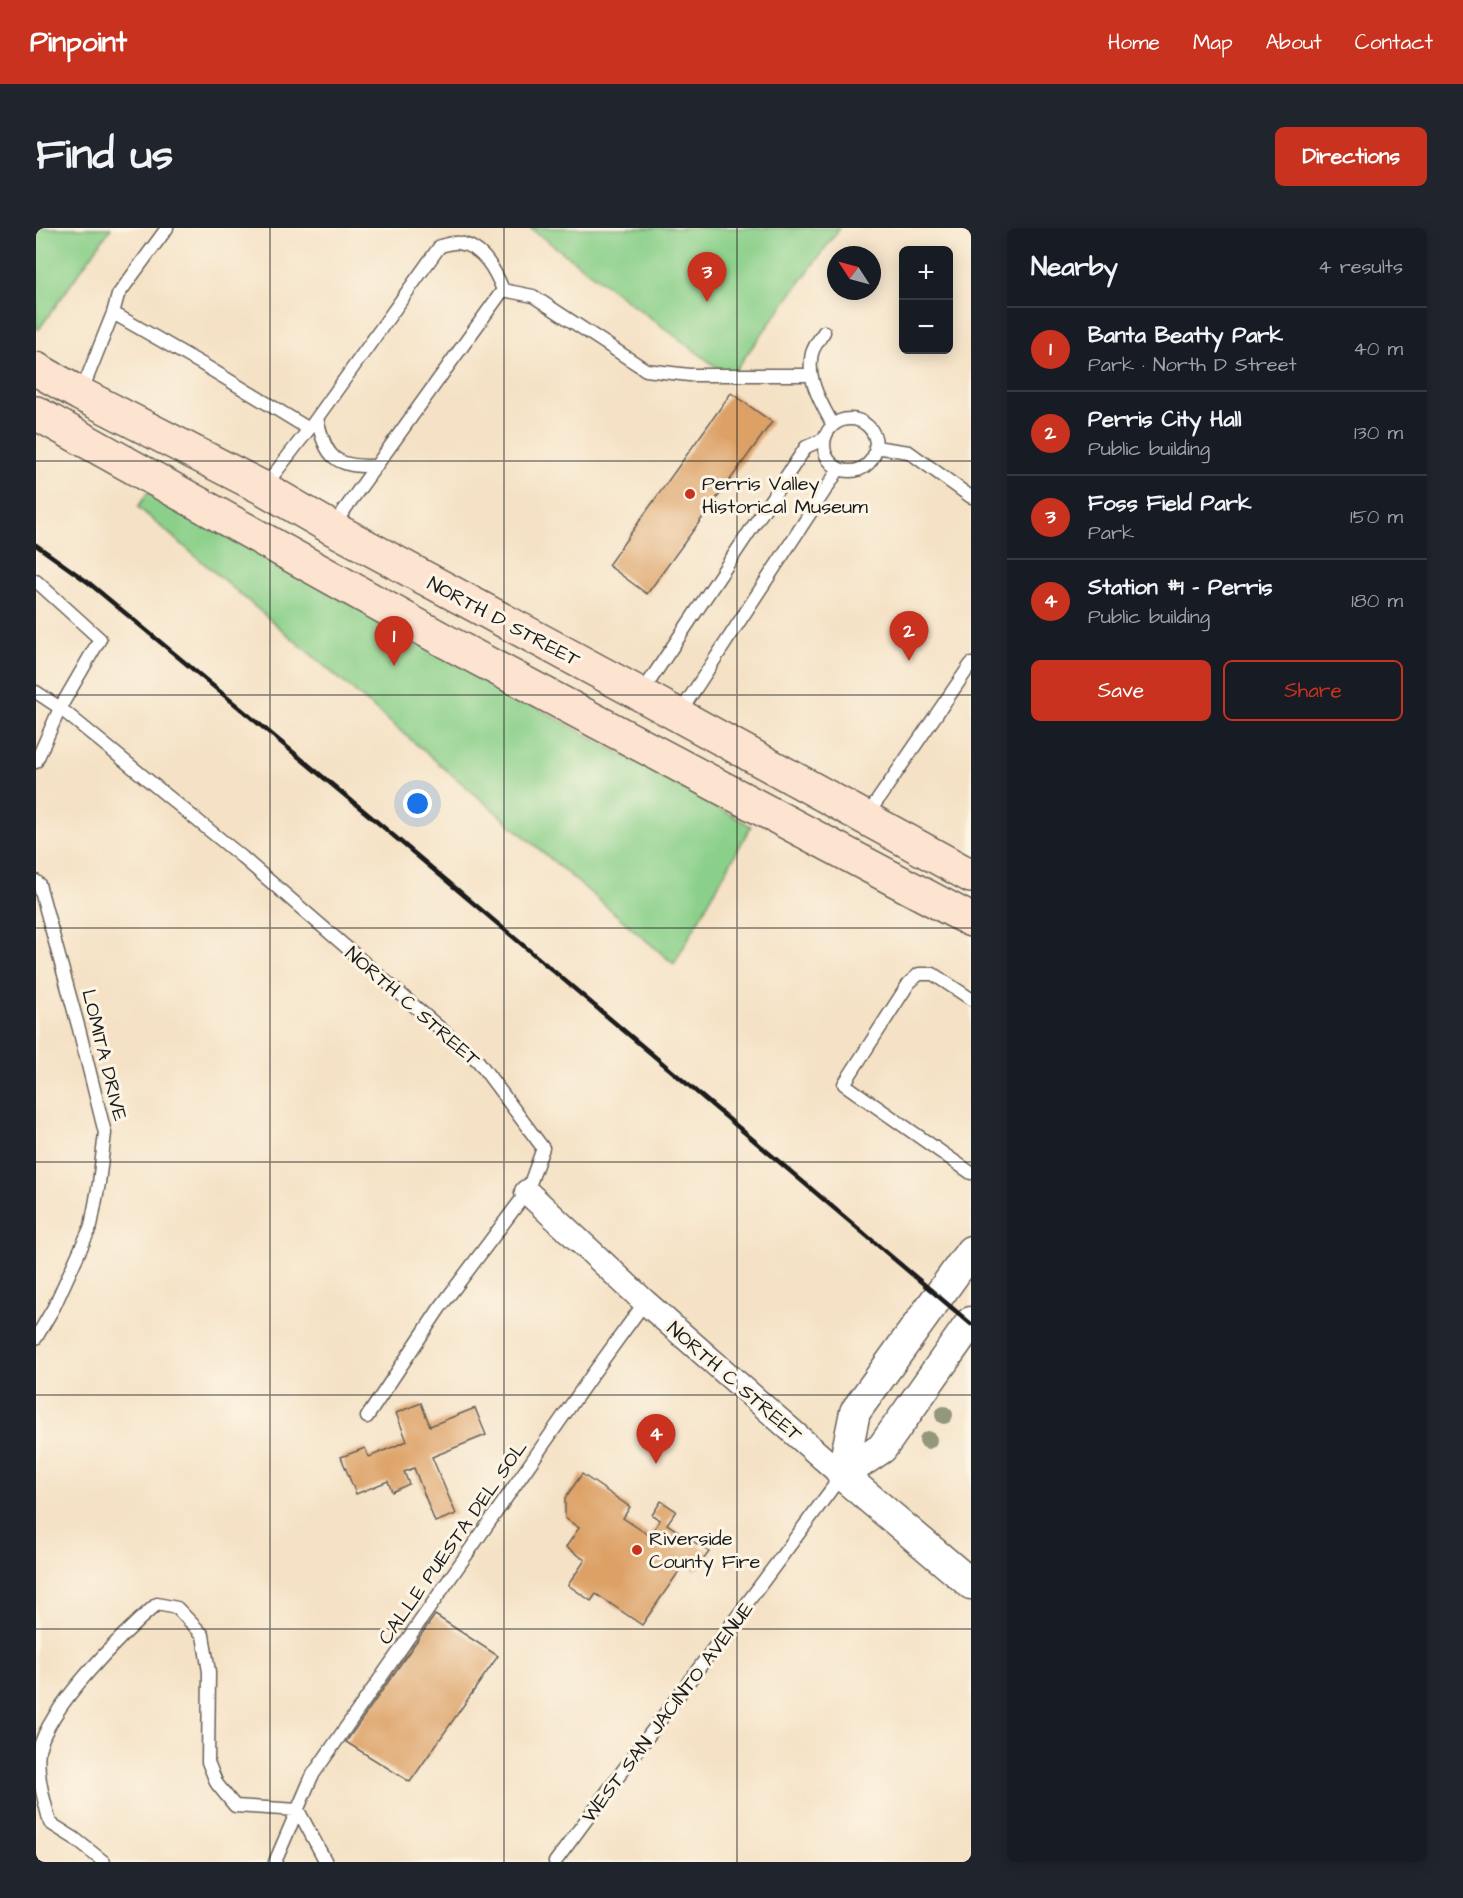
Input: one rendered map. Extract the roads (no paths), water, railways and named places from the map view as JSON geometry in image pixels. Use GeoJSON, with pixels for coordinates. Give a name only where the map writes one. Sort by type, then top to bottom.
{"type":"FeatureCollection","features":[{"type":"Feature","properties":{"kind":"main road","name":"NORTH D STREET"},"geometry":{"type":"LineString","coordinates":[[36,369],[263,488],[332,528],[971,876]]}},
{"type":"Feature","properties":{"kind":"main road"},"geometry":{"type":"LineString","coordinates":[[65,429],[80,394]]}},
{"type":"Feature","properties":{"kind":"main road"},"geometry":{"type":"LineString","coordinates":[[36,413],[447,642],[971,920]]}},
{"type":"Feature","properties":{"kind":"main road"},"geometry":{"type":"LineString","coordinates":[[636,744],[640,694]]}},
{"type":"Feature","properties":{"kind":"main road"},"geometry":{"type":"LineString","coordinates":[[636,744],[678,715]]}},
{"type":"Feature","properties":{"kind":"street","name":"NORTH C STREET"},"geometry":{"type":"LineString","coordinates":[[527,1192],[645,1302],[843,1474]]}},
{"type":"Feature","properties":{"kind":"street","name":"WEST SAN JACINTO AVENUE"},"geometry":{"type":"LineString","coordinates":[[843,1474],[855,1412],[971,1251]]}},
{"type":"Feature","properties":{"kind":"street","name":"WEST SAN JACINTO AVENUE"},"geometry":{"type":"LineString","coordinates":[[843,1474],[882,1448],[971,1322]]}},
{"type":"Feature","properties":{"kind":"street"},"geometry":{"type":"LineString","coordinates":[[843,1474],[971,1584]]}},
{"type":"Feature","properties":{"kind":"lane"},"geometry":{"type":"LineString","coordinates":[[80,394],[113,314],[118,295],[167,228]]}},
{"type":"Feature","properties":{"kind":"lane"},"geometry":{"type":"LineString","coordinates":[[263,488],[309,429],[440,246],[458,243],[476,250],[495,268],[503,290]]}},
{"type":"Feature","properties":{"kind":"lane"},"geometry":{"type":"LineString","coordinates":[[503,290],[534,296],[646,370],[689,375],[811,375]]}},
{"type":"Feature","properties":{"kind":"lane"},"geometry":{"type":"LineString","coordinates":[[332,528],[503,290]]}},
{"type":"Feature","properties":{"kind":"lane"},"geometry":{"type":"LineString","coordinates":[[113,314],[202,364],[309,429]]}},
{"type":"Feature","properties":{"kind":"lane"},"geometry":{"type":"LineString","coordinates":[[824,332],[812,351],[811,375],[817,394],[833,425]]}},
{"type":"Feature","properties":{"kind":"lane"},"geometry":{"type":"LineString","coordinates":[[317,418],[323,444],[335,458],[352,466],[376,466]]}},
{"type":"Feature","properties":{"kind":"lane"},"geometry":{"type":"LineString","coordinates":[[849,419],[865,424],[871,431],[875,447],[869,462],[855,470],[839,469],[826,457],[824,439],[833,425],[849,419]]}},
{"type":"Feature","properties":{"kind":"lane"},"geometry":{"type":"LineString","coordinates":[[640,694],[806,447],[824,439]]}},
{"type":"Feature","properties":{"kind":"lane"},"geometry":{"type":"LineString","coordinates":[[875,447],[909,452],[971,497]]}},
{"type":"Feature","properties":{"kind":"lane"},"geometry":{"type":"LineString","coordinates":[[678,715],[839,469]]}},
{"type":"Feature","properties":{"kind":"lane"},"geometry":{"type":"LineString","coordinates":[[36,581],[100,639],[60,708],[36,762]]}},
{"type":"Feature","properties":{"kind":"lane"},"geometry":{"type":"LineString","coordinates":[[866,818],[971,664]]}},
{"type":"Feature","properties":{"kind":"lane"},"geometry":{"type":"LineString","coordinates":[[36,692],[60,708]]}},
{"type":"Feature","properties":{"kind":"lane","name":"NORTH C STREET"},"geometry":{"type":"LineString","coordinates":[[60,708],[242,857],[478,1061],[543,1148],[527,1192]]}},
{"type":"Feature","properties":{"kind":"lane","name":"LOMITA DRIVE"},"geometry":{"type":"LineString","coordinates":[[36,881],[39,884],[79,1029],[105,1133],[92,1226],[54,1307],[36,1338]]}},
{"type":"Feature","properties":{"kind":"lane"},"geometry":{"type":"LineString","coordinates":[[969,1168],[844,1084],[909,983],[920,974],[933,974],[971,999]]}},
{"type":"Feature","properties":{"kind":"lane"},"geometry":{"type":"LineString","coordinates":[[367,1417],[439,1309],[527,1192]]}},
{"type":"Feature","properties":{"kind":"lane","name":"CALLE PUESTA DEL SOL"},"geometry":{"type":"LineString","coordinates":[[276,1862],[312,1776],[645,1302]]}},
{"type":"Feature","properties":{"kind":"lane","name":"WEST SAN JACINTO AVENUE"},"geometry":{"type":"LineString","coordinates":[[555,1862],[843,1474]]}},
{"type":"Feature","properties":{"kind":"lane"},"geometry":{"type":"LineString","coordinates":[[104,1862],[75,1838],[50,1823],[38,1778],[39,1749],[53,1719],[83,1678],[131,1626],[157,1604],[177,1608],[203,1635],[209,1672],[208,1762],[217,1784],[235,1806],[298,1810],[326,1862]]}},
{"type":"Feature","properties":{"kind":"railway"},"geometry":{"type":"LineString","coordinates":[[36,545],[89,583],[382,826],[971,1324]]}},
{"type":"Feature","properties":{"kind":"place","name":"Foss Field Park"},"geometry":{"type":"Point","coordinates":[707,302]}},
{"type":"Feature","properties":{"kind":"place","name":"Perris Valley Historical Museum"},"geometry":{"type":"Point","coordinates":[690,494]}},
{"type":"Feature","properties":{"kind":"place","name":"Perris City Hall"},"geometry":{"type":"Point","coordinates":[909,661]}},
{"type":"Feature","properties":{"kind":"place","name":"Banta Beatty Park"},"geometry":{"type":"Point","coordinates":[394,666]}},
{"type":"Feature","properties":{"kind":"place","name":"Station #1 - Perris"},"geometry":{"type":"Point","coordinates":[656,1464]}},
{"type":"Feature","properties":{"kind":"place","name":"Riverside County Fire"},"geometry":{"type":"Point","coordinates":[637,1550]}}]}
